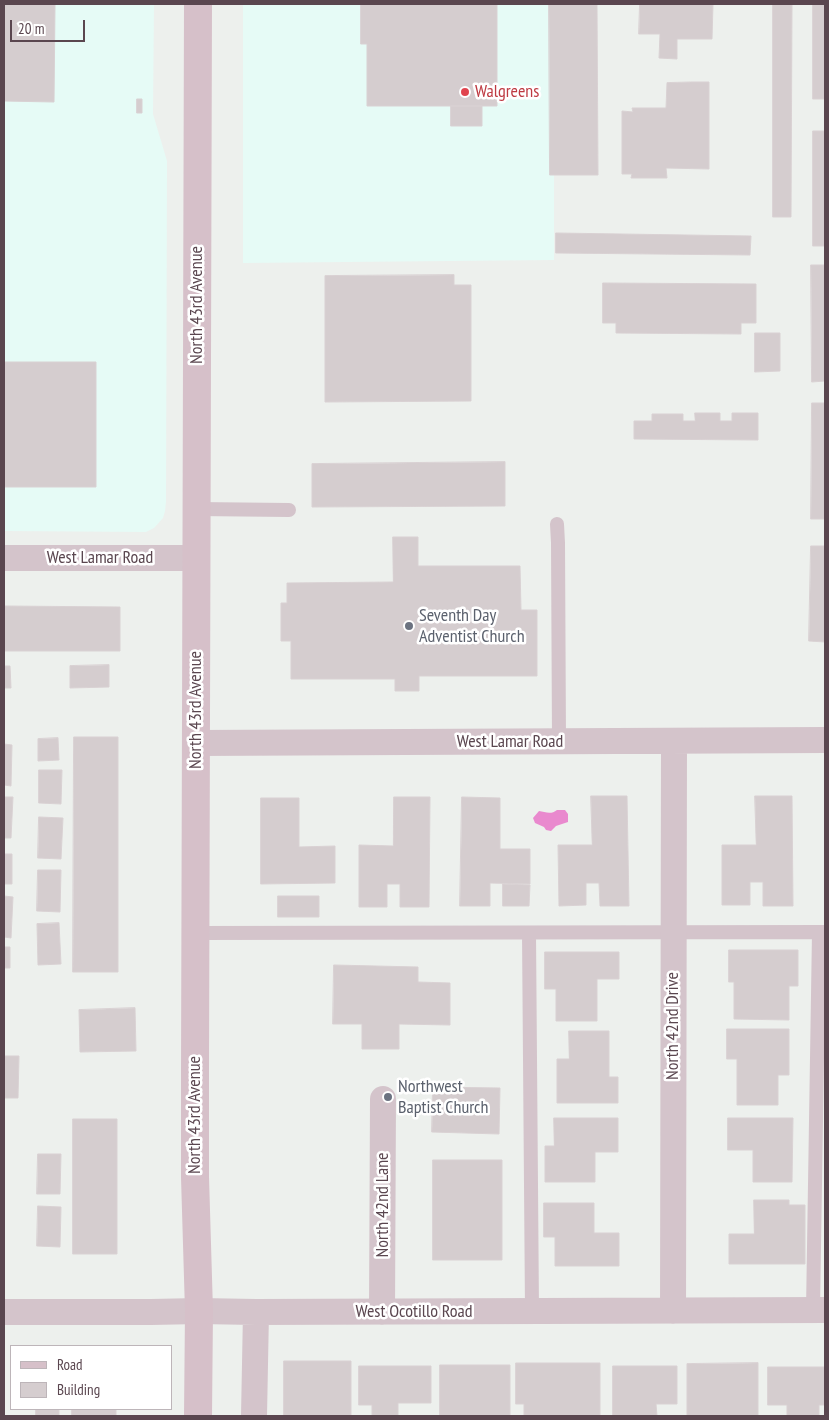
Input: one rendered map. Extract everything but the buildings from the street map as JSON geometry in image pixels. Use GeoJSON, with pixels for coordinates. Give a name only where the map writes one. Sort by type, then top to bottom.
{"type":"FeatureCollection","features":[{"type":"Feature","properties":{"kind":"main road","name":"North 43rd Avenue"},"geometry":{"type":"LineString","coordinates":[[198,4],[195,933],[195,1177],[199,1311],[198,1416]]}},
{"type":"Feature","properties":{"kind":"street","name":"West Lamar Road"},"geometry":{"type":"LineString","coordinates":[[4,558],[196,558]]}},
{"type":"Feature","properties":{"kind":"street","name":"West Lamar Road"},"geometry":{"type":"LineString","coordinates":[[196,744],[825,740]]}},
{"type":"Feature","properties":{"kind":"street","name":"North 42nd Drive"},"geometry":{"type":"LineString","coordinates":[[673,1310],[674,741]]}},
{"type":"Feature","properties":{"kind":"street","name":"North 42nd Lane"},"geometry":{"type":"LineString","coordinates":[[382,1312],[383,1099]]}},
{"type":"Feature","properties":{"kind":"street","name":"West Ocotillo Road"},"geometry":{"type":"LineString","coordinates":[[4,1312],[819,1310]]}},
{"type":"Feature","properties":{"kind":"street"},"geometry":{"type":"LineString","coordinates":[[254,1416],[256,1312]]}},
{"type":"Feature","properties":{"kind":"lane"},"geometry":{"type":"LineString","coordinates":[[196,509],[289,510]]}},
{"type":"Feature","properties":{"kind":"lane"},"geometry":{"type":"LineString","coordinates":[[557,524],[559,741]]}},
{"type":"Feature","properties":{"kind":"lane"},"geometry":{"type":"LineString","coordinates":[[529,932],[532,1311]]}},
{"type":"Feature","properties":{"kind":"lane"},"geometry":{"type":"LineString","coordinates":[[195,933],[822,932],[819,1310]]}},
{"type":"Feature","properties":{"kind":"shaded area"},"geometry":{"type":"Polygon","coordinates":[[[4,4],[154,4],[153,114],[167,161],[166,502],[163,518],[154,528],[146,532],[4,531],[4,4]]]}},
{"type":"Feature","properties":{"kind":"shaded area"},"geometry":{"type":"Polygon","coordinates":[[[243,4],[554,4],[554,260],[243,263],[243,4]]]}},
{"type":"Feature","properties":{"kind":"shaded area"},"geometry":{"type":"Polygon","coordinates":[[[557,810],[565,810],[568,814],[568,822],[556,826],[551,831],[535,823],[533,818],[539,811],[550,813],[557,810]]]}},
{"type":"Feature","properties":{"kind":"place","name":"Walgreens"},"geometry":{"type":"Point","coordinates":[465,92]}},
{"type":"Feature","properties":{"kind":"place","name":"Seventh Day Adventist Church"},"geometry":{"type":"Point","coordinates":[409,626]}},
{"type":"Feature","properties":{"kind":"place","name":"Northwest Baptist Church"},"geometry":{"type":"Point","coordinates":[388,1097]}}]}
